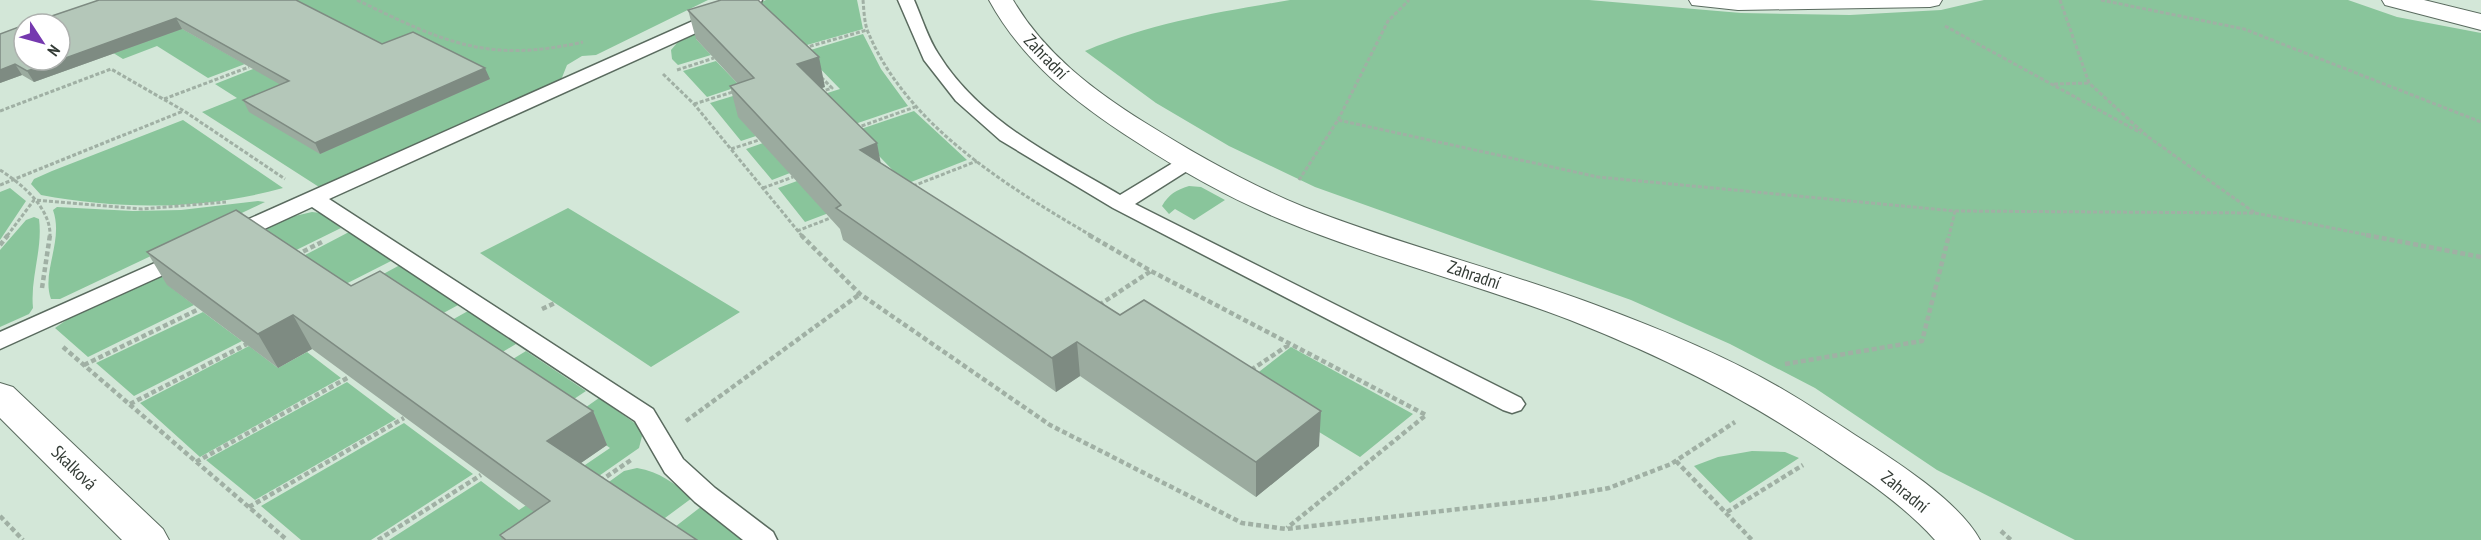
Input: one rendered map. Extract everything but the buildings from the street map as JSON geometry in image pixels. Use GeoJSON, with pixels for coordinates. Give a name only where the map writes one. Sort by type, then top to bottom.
{"type":"FeatureCollection","features":[{"type":"Feature","properties":{"kind":"street","name":"Zahradní"},"geometry":{"type":"LineString","coordinates":[[1001,0],[1014,24],[1056,69],[1095,103],[1188,162],[1281,207],[1581,312],[1683,352],[1770,398],[1871,464],[1941,520],[1959,540]]}},
{"type":"Feature","properties":{"kind":"street"},"geometry":{"type":"LineString","coordinates":[[1701,0],[1738,3],[1930,0]]}},
{"type":"Feature","properties":{"kind":"street"},"geometry":{"type":"LineString","coordinates":[[2394,0],[2481,22]]}},
{"type":"Feature","properties":{"kind":"street","name":"Skalková"},"geometry":{"type":"LineString","coordinates":[[0,396],[148,540]]}},
{"type":"Feature","properties":{"kind":"lane"},"geometry":{"type":"LineString","coordinates":[[0,341],[754,0]]}},
{"type":"Feature","properties":{"kind":"lane"},"geometry":{"type":"LineString","coordinates":[[906,0],[930,56],[963,97],[1007,136],[1120,204],[1512,404]]}},
{"type":"Feature","properties":{"kind":"lane"},"geometry":{"type":"LineString","coordinates":[[1120,204],[1188,162]]}},
{"type":"Feature","properties":{"kind":"lane"},"geometry":{"type":"LineString","coordinates":[[313,198],[644,415],[674,466],[705,495],[763,540]]}},
{"type":"Feature","properties":{"kind":"path"},"geometry":{"type":"LineString","coordinates":[[357,0],[437,38],[462,46],[538,50],[585,42]]}},
{"type":"Feature","properties":{"kind":"path"},"geometry":{"type":"LineString","coordinates":[[862,0],[867,30],[888,69],[915,107],[977,161],[1022,195],[1151,271],[1426,415],[1286,529]]}},
{"type":"Feature","properties":{"kind":"path"},"geometry":{"type":"LineString","coordinates":[[1281,207],[1338,120],[1388,21],[1409,0]]}},
{"type":"Feature","properties":{"kind":"path"},"geometry":{"type":"LineString","coordinates":[[2060,0],[2089,83],[2147,136],[2254,213]]}},
{"type":"Feature","properties":{"kind":"path"},"geometry":{"type":"LineString","coordinates":[[2101,0],[2244,29],[2481,122]]}},
{"type":"Feature","properties":{"kind":"path"},"geometry":{"type":"LineString","coordinates":[[1899,2],[2147,136]]}},
{"type":"Feature","properties":{"kind":"path"},"geometry":{"type":"LineString","coordinates":[[794,51],[867,30]]}},
{"type":"Feature","properties":{"kind":"path"},"geometry":{"type":"LineString","coordinates":[[641,52],[694,105],[797,231],[860,294],[1050,425],[1242,523],[1286,529],[1546,499],[1610,488],[1676,461],[1770,398],[1770,366],[1922,341],[1955,211]]}},
{"type":"Feature","properties":{"kind":"path"},"geometry":{"type":"LineString","coordinates":[[663,74],[714,58]]}},
{"type":"Feature","properties":{"kind":"path"},"geometry":{"type":"LineString","coordinates":[[164,99],[249,66]]}},
{"type":"Feature","properties":{"kind":"path"},"geometry":{"type":"LineString","coordinates":[[0,111],[111,69],[184,111],[313,198]]}},
{"type":"Feature","properties":{"kind":"path"},"geometry":{"type":"LineString","coordinates":[[811,95],[832,88],[817,73]]}},
{"type":"Feature","properties":{"kind":"path"},"geometry":{"type":"LineString","coordinates":[[2052,84],[2089,83]]}},
{"type":"Feature","properties":{"kind":"path"},"geometry":{"type":"LineString","coordinates":[[694,105],[743,89]]}},
{"type":"Feature","properties":{"kind":"path"},"geometry":{"type":"LineString","coordinates":[[848,131],[915,107]]}},
{"type":"Feature","properties":{"kind":"path"},"geometry":{"type":"LineString","coordinates":[[0,185],[184,111]]}},
{"type":"Feature","properties":{"kind":"path"},"geometry":{"type":"LineString","coordinates":[[1338,120],[1598,177],[1955,211],[2254,213],[2481,257]]}},
{"type":"Feature","properties":{"kind":"path"},"geometry":{"type":"LineString","coordinates":[[731,149],[759,140]]}},
{"type":"Feature","properties":{"kind":"path"},"geometry":{"type":"LineString","coordinates":[[904,189],[977,161]]}},
{"type":"Feature","properties":{"kind":"path"},"geometry":{"type":"LineString","coordinates":[[0,170],[16,179],[34,200],[50,227],[37,324],[287,540]]}},
{"type":"Feature","properties":{"kind":"path"},"geometry":{"type":"LineString","coordinates":[[763,188],[793,177]]}},
{"type":"Feature","properties":{"kind":"path"},"geometry":{"type":"LineString","coordinates":[[34,200],[142,209],[233,201]]}},
{"type":"Feature","properties":{"kind":"path"},"geometry":{"type":"LineString","coordinates":[[0,245],[34,200]]}},
{"type":"Feature","properties":{"kind":"path"},"geometry":{"type":"LineString","coordinates":[[797,231],[840,214]]}},
{"type":"Feature","properties":{"kind":"path"},"geometry":{"type":"LineString","coordinates":[[292,257],[355,225]]}},
{"type":"Feature","properties":{"kind":"path"},"geometry":{"type":"LineString","coordinates":[[1093,309],[1151,271]]}},
{"type":"Feature","properties":{"kind":"path"},"geometry":{"type":"LineString","coordinates":[[592,486],[660,440],[860,294]]}},
{"type":"Feature","properties":{"kind":"path"},"geometry":{"type":"LineString","coordinates":[[84,365],[199,309]]}},
{"type":"Feature","properties":{"kind":"path"},"geometry":{"type":"LineString","coordinates":[[130,404],[247,344]]}},
{"type":"Feature","properties":{"kind":"path"},"geometry":{"type":"LineString","coordinates":[[1244,375],[1290,344]]}},
{"type":"Feature","properties":{"kind":"path"},"geometry":{"type":"LineString","coordinates":[[196,462],[349,377]]}},
{"type":"Feature","properties":{"kind":"path"},"geometry":{"type":"LineString","coordinates":[[249,507],[404,418]]}},
{"type":"Feature","properties":{"kind":"path"},"geometry":{"type":"LineString","coordinates":[[1676,461],[1752,540]]}},
{"type":"Feature","properties":{"kind":"path"},"geometry":{"type":"LineString","coordinates":[[1727,512],[1803,465]]}},
{"type":"Feature","properties":{"kind":"path"},"geometry":{"type":"LineString","coordinates":[[378,540],[482,475]]}},
{"type":"Feature","properties":{"kind":"path"},"geometry":{"type":"LineString","coordinates":[[0,516],[23,540]]}},
{"type":"Feature","properties":{"kind":"green space"},"geometry":{"type":"Polygon","coordinates":[[[281,0],[708,0],[596,55],[582,56],[567,65],[561,80],[319,187],[202,112],[237,98],[215,84],[253,69],[387,55],[281,0]]]}},
{"type":"Feature","properties":{"kind":"green space"},"geometry":{"type":"Polygon","coordinates":[[[766,0],[857,0],[863,29],[800,47],[755,5],[766,0]]]}},
{"type":"Feature","properties":{"kind":"green space"},"geometry":{"type":"Polygon","coordinates":[[[1290,0],[1589,0],[1741,13],[1850,15],[1941,10],[1984,0],[2348,0],[2397,17],[2481,33],[2481,540],[2075,540],[1937,470],[1815,388],[1730,344],[1631,300],[1315,187],[1229,146],[1156,103],[1085,51],[1161,26],[1211,14],[1290,0]]]}},
{"type":"Feature","properties":{"kind":"green space"},"geometry":{"type":"Polygon","coordinates":[[[745,9],[696,39],[711,55],[678,65],[672,59],[671,50],[677,43],[745,9]]]}},
{"type":"Feature","properties":{"kind":"green space"},"geometry":{"type":"Polygon","coordinates":[[[170,22],[245,64],[208,78],[157,46],[123,59],[102,46],[170,22]]]}},
{"type":"Feature","properties":{"kind":"green space"},"geometry":{"type":"Polygon","coordinates":[[[863,34],[881,69],[908,106],[852,125],[821,95],[840,89],[804,52],[863,34]]]}},
{"type":"Feature","properties":{"kind":"green space"},"geometry":{"type":"Polygon","coordinates":[[[716,61],[740,86],[707,97],[683,71],[716,61]]]}},
{"type":"Feature","properties":{"kind":"green space"},"geometry":{"type":"Polygon","coordinates":[[[746,92],[739,117],[756,136],[741,141],[710,103],[746,92]]]}},
{"type":"Feature","properties":{"kind":"green space"},"geometry":{"type":"Polygon","coordinates":[[[914,111],[967,160],[906,184],[855,131],[914,111]]]}},
{"type":"Feature","properties":{"kind":"green space"},"geometry":{"type":"Polygon","coordinates":[[[183,120],[283,188],[193,204],[132,205],[41,195],[31,184],[34,179],[52,171],[183,120]]]}},
{"type":"Feature","properties":{"kind":"green space"},"geometry":{"type":"Polygon","coordinates":[[[763,143],[790,173],[772,180],[746,149],[763,143]]]}},
{"type":"Feature","properties":{"kind":"green space"},"geometry":{"type":"Polygon","coordinates":[[[797,181],[895,188],[805,222],[778,188],[797,181]]]}},
{"type":"Feature","properties":{"kind":"green space"},"geometry":{"type":"Polygon","coordinates":[[[1189,186],[1201,187],[1225,200],[1194,220],[1175,209],[1169,214],[1162,206],[1167,198],[1189,186]]]}},
{"type":"Feature","properties":{"kind":"green space"},"geometry":{"type":"Polygon","coordinates":[[[10,188],[26,201],[0,240],[0,192],[10,188]]]}},
{"type":"Feature","properties":{"kind":"green space"},"geometry":{"type":"Polygon","coordinates":[[[265,202],[60,299],[51,299],[49,278],[56,233],[53,210],[57,207],[133,211],[181,210],[265,202]]]}},
{"type":"Feature","properties":{"kind":"green space"},"geometry":{"type":"Polygon","coordinates":[[[568,208],[740,312],[651,367],[480,253],[568,208]]]}},
{"type":"Feature","properties":{"kind":"green space"},"geometry":{"type":"Polygon","coordinates":[[[312,212],[321,213],[341,228],[278,259],[168,285],[194,305],[88,357],[55,328],[75,314],[273,221],[312,212]]]}},
{"type":"Feature","properties":{"kind":"green space"},"geometry":{"type":"Polygon","coordinates":[[[34,217],[39,219],[40,230],[33,286],[33,308],[29,314],[0,327],[0,250],[26,220],[34,217]]]}},
{"type":"Feature","properties":{"kind":"green space"},"geometry":{"type":"Polygon","coordinates":[[[349,232],[393,260],[328,293],[286,265],[349,232]]]}},
{"type":"Feature","properties":{"kind":"green space"},"geometry":{"type":"Polygon","coordinates":[[[400,265],[460,304],[425,323],[337,299],[400,265]]]}},
{"type":"Feature","properties":{"kind":"green space"},"geometry":{"type":"Polygon","coordinates":[[[468,311],[516,344],[484,363],[434,330],[468,311]]]}},
{"type":"Feature","properties":{"kind":"green space"},"geometry":{"type":"Polygon","coordinates":[[[203,312],[242,341],[134,396],[96,363],[203,312]]]}},
{"type":"Feature","properties":{"kind":"green space"},"geometry":{"type":"Polygon","coordinates":[[[249,346],[278,368],[307,352],[341,378],[200,457],[140,403],[249,346]]]}},
{"type":"Feature","properties":{"kind":"green space"},"geometry":{"type":"Polygon","coordinates":[[[1291,347],[1413,414],[1360,457],[1242,385],[1291,347]]]}},
{"type":"Feature","properties":{"kind":"green space"},"geometry":{"type":"Polygon","coordinates":[[[526,351],[586,391],[556,411],[495,370],[526,351]]]}},
{"type":"Feature","properties":{"kind":"green space"},"geometry":{"type":"Polygon","coordinates":[[[347,382],[396,419],[255,500],[206,460],[347,382]]]}},
{"type":"Feature","properties":{"kind":"green space"},"geometry":{"type":"Polygon","coordinates":[[[599,398],[639,426],[642,436],[639,448],[507,540],[389,540],[481,481],[519,510],[610,448],[569,419],[599,398]]]}},
{"type":"Feature","properties":{"kind":"green space"},"geometry":{"type":"Polygon","coordinates":[[[404,423],[473,474],[371,540],[301,540],[261,506],[404,423]]]}},
{"type":"Feature","properties":{"kind":"green space"},"geometry":{"type":"Polygon","coordinates":[[[1752,451],[1785,452],[1799,458],[1730,503],[1694,466],[1718,457],[1752,451]]]}},
{"type":"Feature","properties":{"kind":"green space"},"geometry":{"type":"Polygon","coordinates":[[[637,468],[653,472],[666,479],[692,498],[646,532],[533,540],[537,534],[624,471],[637,468]]]}},
{"type":"Feature","properties":{"kind":"green space"},"geometry":{"type":"Polygon","coordinates":[[[702,506],[743,540],[658,540],[702,506]]]}}]}
